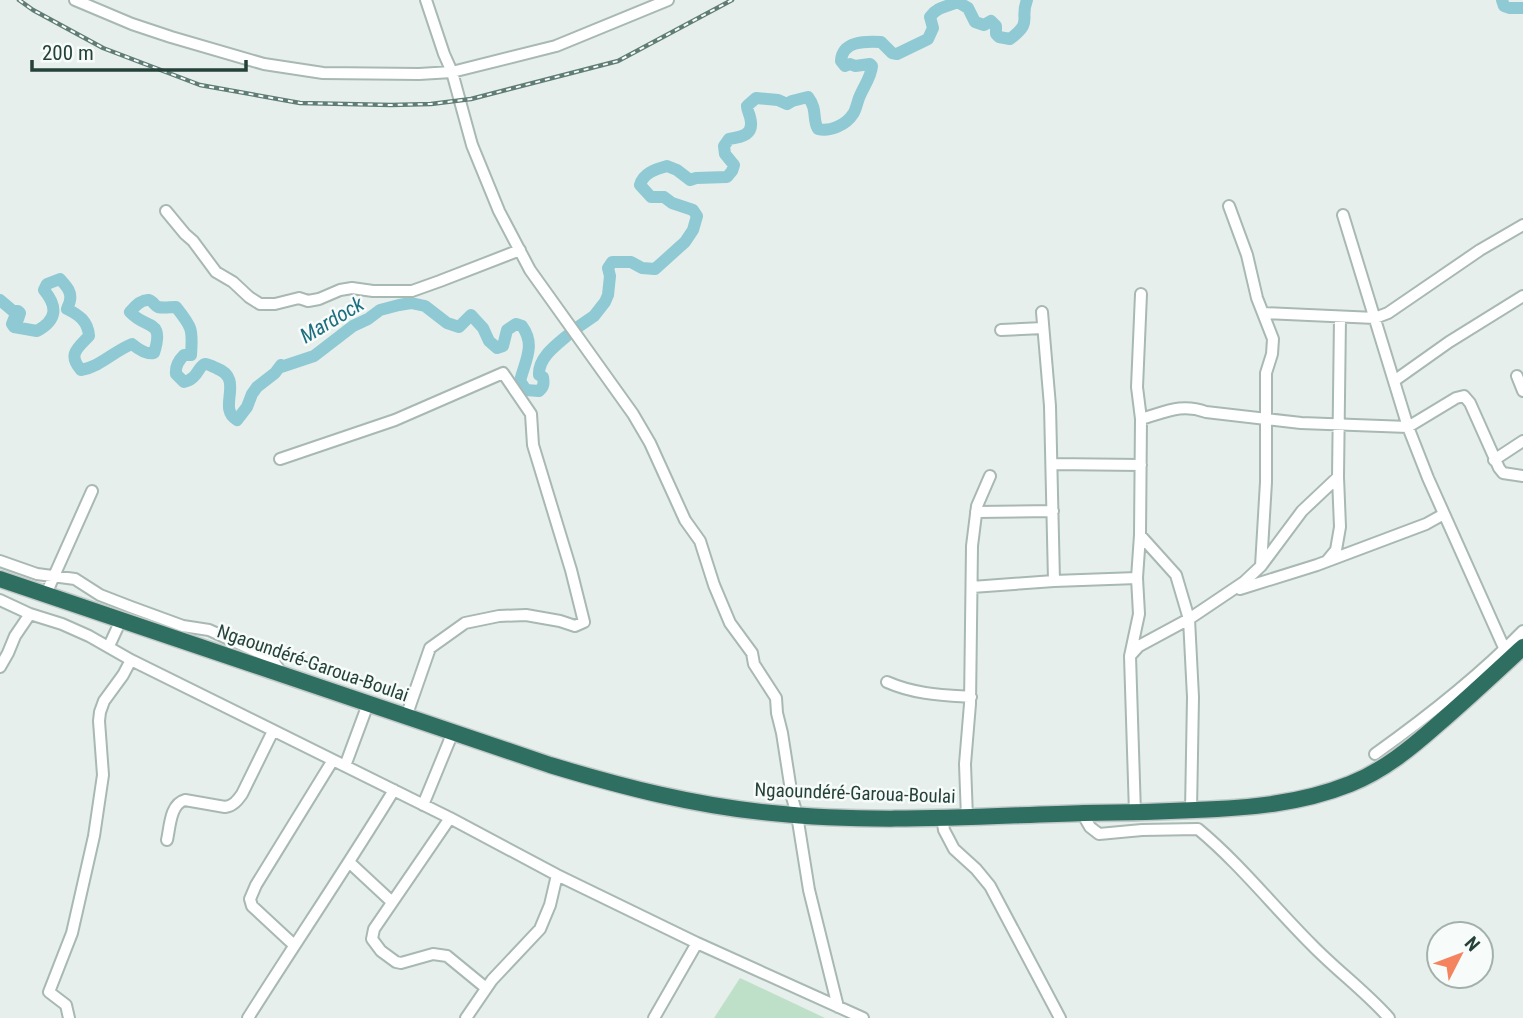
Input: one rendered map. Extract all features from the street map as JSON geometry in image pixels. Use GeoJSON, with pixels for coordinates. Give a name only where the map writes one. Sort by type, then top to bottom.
{"type":"FeatureCollection","features":[{"type":"Feature","properties":{"kind":"highway","name":"Ngaoundéré-Garoua-Boulai"},"geometry":{"type":"LineString","coordinates":[[0,579],[550,765],[653,794],[760,812],[836,817],[967,818],[1191,811],[1277,805],[1313,797],[1352,784],[1384,767],[1416,744],[1523,647]]}},
{"type":"Feature","properties":{"kind":"street"},"geometry":{"type":"LineString","coordinates":[[75,0],[132,24],[264,64],[323,73],[419,74],[452,72],[556,46],[668,0]]}},
{"type":"Feature","properties":{"kind":"street"},"geometry":{"type":"LineString","coordinates":[[426,0],[443,54],[452,72],[472,145],[499,211],[530,270],[633,414],[650,443],[685,520],[700,541],[730,623],[752,653],[754,664],[776,698],[809,890],[838,1007]]}},
{"type":"Feature","properties":{"kind":"street"},"geometry":{"type":"LineString","coordinates":[[1229,206],[1247,255],[1257,298],[1273,339],[1266,373],[1266,482],[1261,566]]}},
{"type":"Feature","properties":{"kind":"street"},"geometry":{"type":"LineString","coordinates":[[166,211],[216,272],[260,304],[275,304],[299,298],[308,301],[352,288],[412,291],[520,250]]}},
{"type":"Feature","properties":{"kind":"street"},"geometry":{"type":"LineString","coordinates":[[1343,215],[1408,426],[1505,650]]}},
{"type":"Feature","properties":{"kind":"street"},"geometry":{"type":"LineString","coordinates":[[1263,313],[1375,318],[1388,313],[1480,250],[1523,225]]}},
{"type":"Feature","properties":{"kind":"street"},"geometry":{"type":"LineString","coordinates":[[1135,813],[1130,656],[1139,614],[1137,578],[1142,419],[1137,387],[1141,294]]}},
{"type":"Feature","properties":{"kind":"street"},"geometry":{"type":"LineString","coordinates":[[1394,381],[1449,342],[1523,296]]}},
{"type":"Feature","properties":{"kind":"street"},"geometry":{"type":"LineString","coordinates":[[1042,312],[1050,407],[1054,581]]}},
{"type":"Feature","properties":{"kind":"street"},"geometry":{"type":"LineString","coordinates":[[1327,561],[1336,550],[1340,527],[1340,317]]}},
{"type":"Feature","properties":{"kind":"street"},"geometry":{"type":"LineString","coordinates":[[1001,330],[1043,328]]}},
{"type":"Feature","properties":{"kind":"street"},"geometry":{"type":"LineString","coordinates":[[280,459],[395,420],[503,373],[531,414],[533,446],[584,622],[575,626],[526,615],[499,616],[465,623],[430,648],[407,717]]}},
{"type":"Feature","properties":{"kind":"street"},"geometry":{"type":"LineString","coordinates":[[1517,376],[1523,391]]}},
{"type":"Feature","properties":{"kind":"street"},"geometry":{"type":"LineString","coordinates":[[1142,419],[1169,409],[1193,407],[1206,412],[1301,423],[1408,426],[1464,396],[1494,460],[1503,473],[1523,476]]}},
{"type":"Feature","properties":{"kind":"street"},"geometry":{"type":"LineString","coordinates":[[1494,460],[1523,441]]}},
{"type":"Feature","properties":{"kind":"street"},"geometry":{"type":"LineString","coordinates":[[1052,464],[1141,465]]}},
{"type":"Feature","properties":{"kind":"street"},"geometry":{"type":"LineString","coordinates":[[967,818],[965,764],[971,697],[972,546],[977,506],[990,476]]}},
{"type":"Feature","properties":{"kind":"street"},"geometry":{"type":"LineString","coordinates":[[1130,656],[1139,646],[1189,619],[1244,582],[1261,566],[1302,511],[1338,477]]}},
{"type":"Feature","properties":{"kind":"street"},"geometry":{"type":"LineString","coordinates":[[46,594],[92,491]]}},
{"type":"Feature","properties":{"kind":"street"},"geometry":{"type":"LineString","coordinates":[[976,512],[1053,511]]}},
{"type":"Feature","properties":{"kind":"street"},"geometry":{"type":"LineString","coordinates":[[1229,592],[1327,561],[1426,524],[1444,514]]}},
{"type":"Feature","properties":{"kind":"street"},"geometry":{"type":"LineString","coordinates":[[1140,535],[1176,575],[1189,619],[1193,697],[1191,811]]}},
{"type":"Feature","properties":{"kind":"street"},"geometry":{"type":"LineString","coordinates":[[0,561],[37,574],[75,579],[100,595],[131,607],[183,626],[209,630],[271,658],[283,675]]}},
{"type":"Feature","properties":{"kind":"street"},"geometry":{"type":"LineString","coordinates":[[972,587],[1137,578]]}},
{"type":"Feature","properties":{"kind":"street"},"geometry":{"type":"LineString","coordinates":[[0,600],[109,646],[131,660],[450,818],[557,875],[697,943],[863,1018]]}},
{"type":"Feature","properties":{"kind":"street"},"geometry":{"type":"LineString","coordinates":[[1191,638],[1211,604]]}},
{"type":"Feature","properties":{"kind":"street"},"geometry":{"type":"LineString","coordinates":[[0,667],[15,636],[30,614]]}},
{"type":"Feature","properties":{"kind":"street"},"geometry":{"type":"LineString","coordinates":[[109,646],[121,620]]}},
{"type":"Feature","properties":{"kind":"street"},"geometry":{"type":"LineString","coordinates":[[1376,754],[1447,699],[1505,650],[1523,631]]}},
{"type":"Feature","properties":{"kind":"street"},"geometry":{"type":"LineString","coordinates":[[69,1018],[66,1005],[49,992],[72,933],[94,836],[103,775],[100,712],[110,691],[131,660]]}},
{"type":"Feature","properties":{"kind":"street"},"geometry":{"type":"LineString","coordinates":[[887,682],[904,690],[932,695],[971,697]]}},
{"type":"Feature","properties":{"kind":"street"},"geometry":{"type":"LineString","coordinates":[[345,766],[369,704]]}},
{"type":"Feature","properties":{"kind":"street"},"geometry":{"type":"LineString","coordinates":[[167,840],[175,807],[181,801],[225,807],[235,803],[273,731]]}},
{"type":"Feature","properties":{"kind":"street"},"geometry":{"type":"LineString","coordinates":[[423,805],[453,732]]}},
{"type":"Feature","properties":{"kind":"street"},"geometry":{"type":"LineString","coordinates":[[294,945],[252,906],[250,899],[333,760]]}},
{"type":"Feature","properties":{"kind":"street"},"geometry":{"type":"LineString","coordinates":[[248,1018],[394,790]]}},
{"type":"Feature","properties":{"kind":"street"},"geometry":{"type":"LineString","coordinates":[[1082,813],[1090,827],[1099,834],[1198,829],[1219,846],[1317,950],[1389,1018]]}},
{"type":"Feature","properties":{"kind":"street"},"geometry":{"type":"LineString","coordinates":[[942,817],[944,830],[954,849],[990,886],[1060,1018]]}},
{"type":"Feature","properties":{"kind":"street"},"geometry":{"type":"LineString","coordinates":[[450,818],[374,929],[372,939],[381,951],[396,962],[433,954],[447,956],[486,988]]}},
{"type":"Feature","properties":{"kind":"street"},"geometry":{"type":"LineString","coordinates":[[349,862],[393,902]]}},
{"type":"Feature","properties":{"kind":"street"},"geometry":{"type":"LineString","coordinates":[[466,1018],[486,988],[517,951],[540,929],[550,905],[557,875]]}},
{"type":"Feature","properties":{"kind":"street"},"geometry":{"type":"LineString","coordinates":[[654,1018],[697,943]]}},
{"type":"Feature","properties":{"kind":"green space"},"geometry":{"type":"Polygon","coordinates":[[[740,978],[825,1018],[714,1018],[740,978]]]}},
{"type":"Feature","properties":{"kind":"waterway","name":"Mardock"},"geometry":{"type":"LineString","coordinates":[[578,327],[594,316],[605,302],[610,276],[608,268],[612,262],[631,262],[642,268],[655,269],[685,242],[693,230],[697,216],[693,210],[672,203],[664,197],[651,197],[640,185],[647,175],[667,166],[690,180],[727,177],[734,165],[725,154],[724,146],[729,139],[743,136],[749,131],[751,123],[747,106],[756,98],[778,100],[787,104],[808,97],[818,129],[837,127],[854,112],[872,66],[845,66],[841,61],[845,49],[862,42],[881,42],[892,53],[897,54],[928,39],[933,28],[930,17],[939,9],[958,2],[968,8],[975,22],[984,25],[991,21],[996,26],[996,34],[999,37],[1010,39],[1024,24],[1027,0]]}},
{"type":"Feature","properties":{"kind":"waterway","name":"Mardock"},"geometry":{"type":"LineString","coordinates":[[1502,0],[1504,6],[1523,8]]}},
{"type":"Feature","properties":{"kind":"waterway","name":"Mardock"},"geometry":{"type":"LineString","coordinates":[[0,300],[13,311],[20,313],[18,319],[14,319],[14,327],[37,331],[44,327],[53,313],[52,302],[44,290],[47,284],[60,279],[70,294],[67,309],[87,326],[89,336],[74,355],[81,370],[94,366],[132,344],[139,350],[154,353],[157,342],[155,329],[130,312],[146,300],[158,307],[176,307],[188,324],[192,339],[191,355],[184,355],[180,359],[176,374],[184,382],[195,376],[205,364],[225,373],[230,386],[229,408],[231,415],[237,420],[257,387],[281,365],[314,356],[353,326],[380,310],[399,305],[411,303],[425,306],[447,323],[459,327],[471,315],[497,348],[503,346],[507,330],[516,324],[522,326],[529,346],[520,381],[526,390],[539,391],[542,388],[543,377],[539,375],[541,363],[568,335]]}},
{"type":"Feature","properties":{"kind":"railway"},"geometry":{"type":"LineString","coordinates":[[19,0],[103,48],[200,85],[300,103],[391,105],[471,99],[618,61],[732,0]]}}]}
